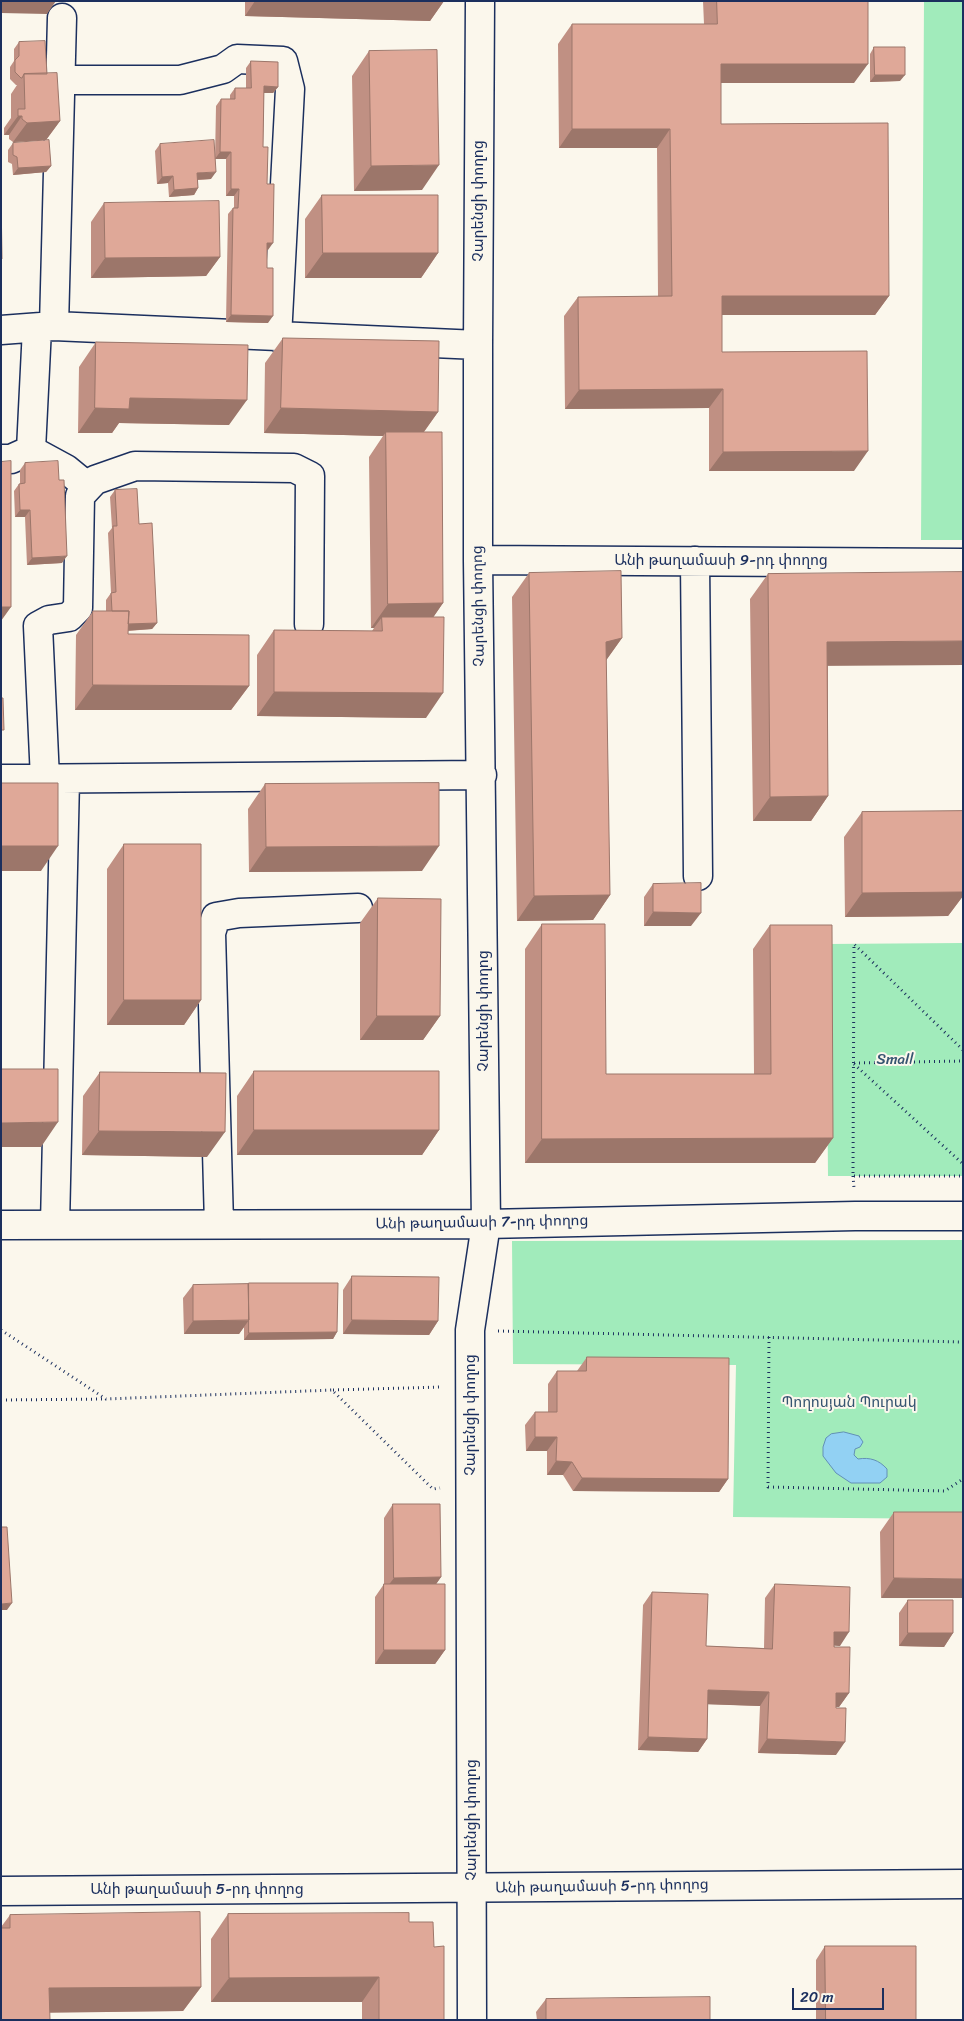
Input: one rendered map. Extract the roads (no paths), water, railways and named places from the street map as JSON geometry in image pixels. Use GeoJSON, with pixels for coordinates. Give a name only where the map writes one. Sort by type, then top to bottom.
{"type":"FeatureCollection","features":[{"type":"Feature","properties":{"kind":"street","name":"Չարենցի փողոց"},"geometry":{"type":"LineString","coordinates":[[472,2020],[470,1330],[486,1224],[478,560],[480,1]]}},
{"type":"Feature","properties":{"kind":"street"},"geometry":{"type":"LineString","coordinates":[[31,450],[45,327],[62,18]]}},
{"type":"Feature","properties":{"kind":"street"},"geometry":{"type":"LineString","coordinates":[[60,80],[180,80],[223,69],[237,59],[283,61],[290,89],[277,337]]}},
{"type":"Feature","properties":{"kind":"street"},"geometry":{"type":"LineString","coordinates":[[1,330],[45,327],[478,345]]}},
{"type":"Feature","properties":{"kind":"street"},"geometry":{"type":"LineString","coordinates":[[1,459],[10,459],[31,450]]}},
{"type":"Feature","properties":{"kind":"street"},"geometry":{"type":"LineString","coordinates":[[31,450],[66,469],[88,487]]}},
{"type":"Feature","properties":{"kind":"street"},"geometry":{"type":"LineString","coordinates":[[55,1225],[55,779],[38,626],[50,620],[70,617],[78,608],[80,496],[95,480],[135,466],[294,468],[310,476],[309,624]]}},
{"type":"Feature","properties":{"kind":"street","name":"Անի թաղամասի 9-րդ փողոց"},"geometry":{"type":"LineString","coordinates":[[478,560],[963,563]]}},
{"type":"Feature","properties":{"kind":"street"},"geometry":{"type":"LineString","coordinates":[[695,561],[698,876]]}},
{"type":"Feature","properties":{"kind":"street"},"geometry":{"type":"LineString","coordinates":[[1,779],[482,775]]}},
{"type":"Feature","properties":{"kind":"street"},"geometry":{"type":"LineString","coordinates":[[219,1224],[211,933],[216,917],[239,913],[358,908]]}},
{"type":"Feature","properties":{"kind":"street","name":"Անի թաղամասի 7-րդ փողոց"},"geometry":{"type":"LineString","coordinates":[[1,1225],[486,1224],[856,1216],[963,1216]]}},
{"type":"Feature","properties":{"kind":"street","name":"Անի թաղամասի 5-րդ փողոց"},"geometry":{"type":"LineString","coordinates":[[1,1891],[963,1884]]}},
{"type":"Feature","properties":{"kind":"water"},"geometry":{"type":"Polygon","coordinates":[[[844,1432],[859,1436],[863,1442],[860,1447],[855,1449],[854,1455],[858,1459],[874,1460],[881,1463],[887,1469],[887,1477],[880,1483],[851,1483],[836,1473],[823,1456],[826,1438],[831,1434],[844,1432]]]}},
{"type":"Feature","properties":{"kind":"park label","name":"Small"},"geometry":{"type":"Point","coordinates":[895,1060]}},
{"type":"Feature","properties":{"kind":"park label","name":"Պողոսյան Պուրակ"},"geometry":{"type":"Point","coordinates":[849,1403]}}]}
